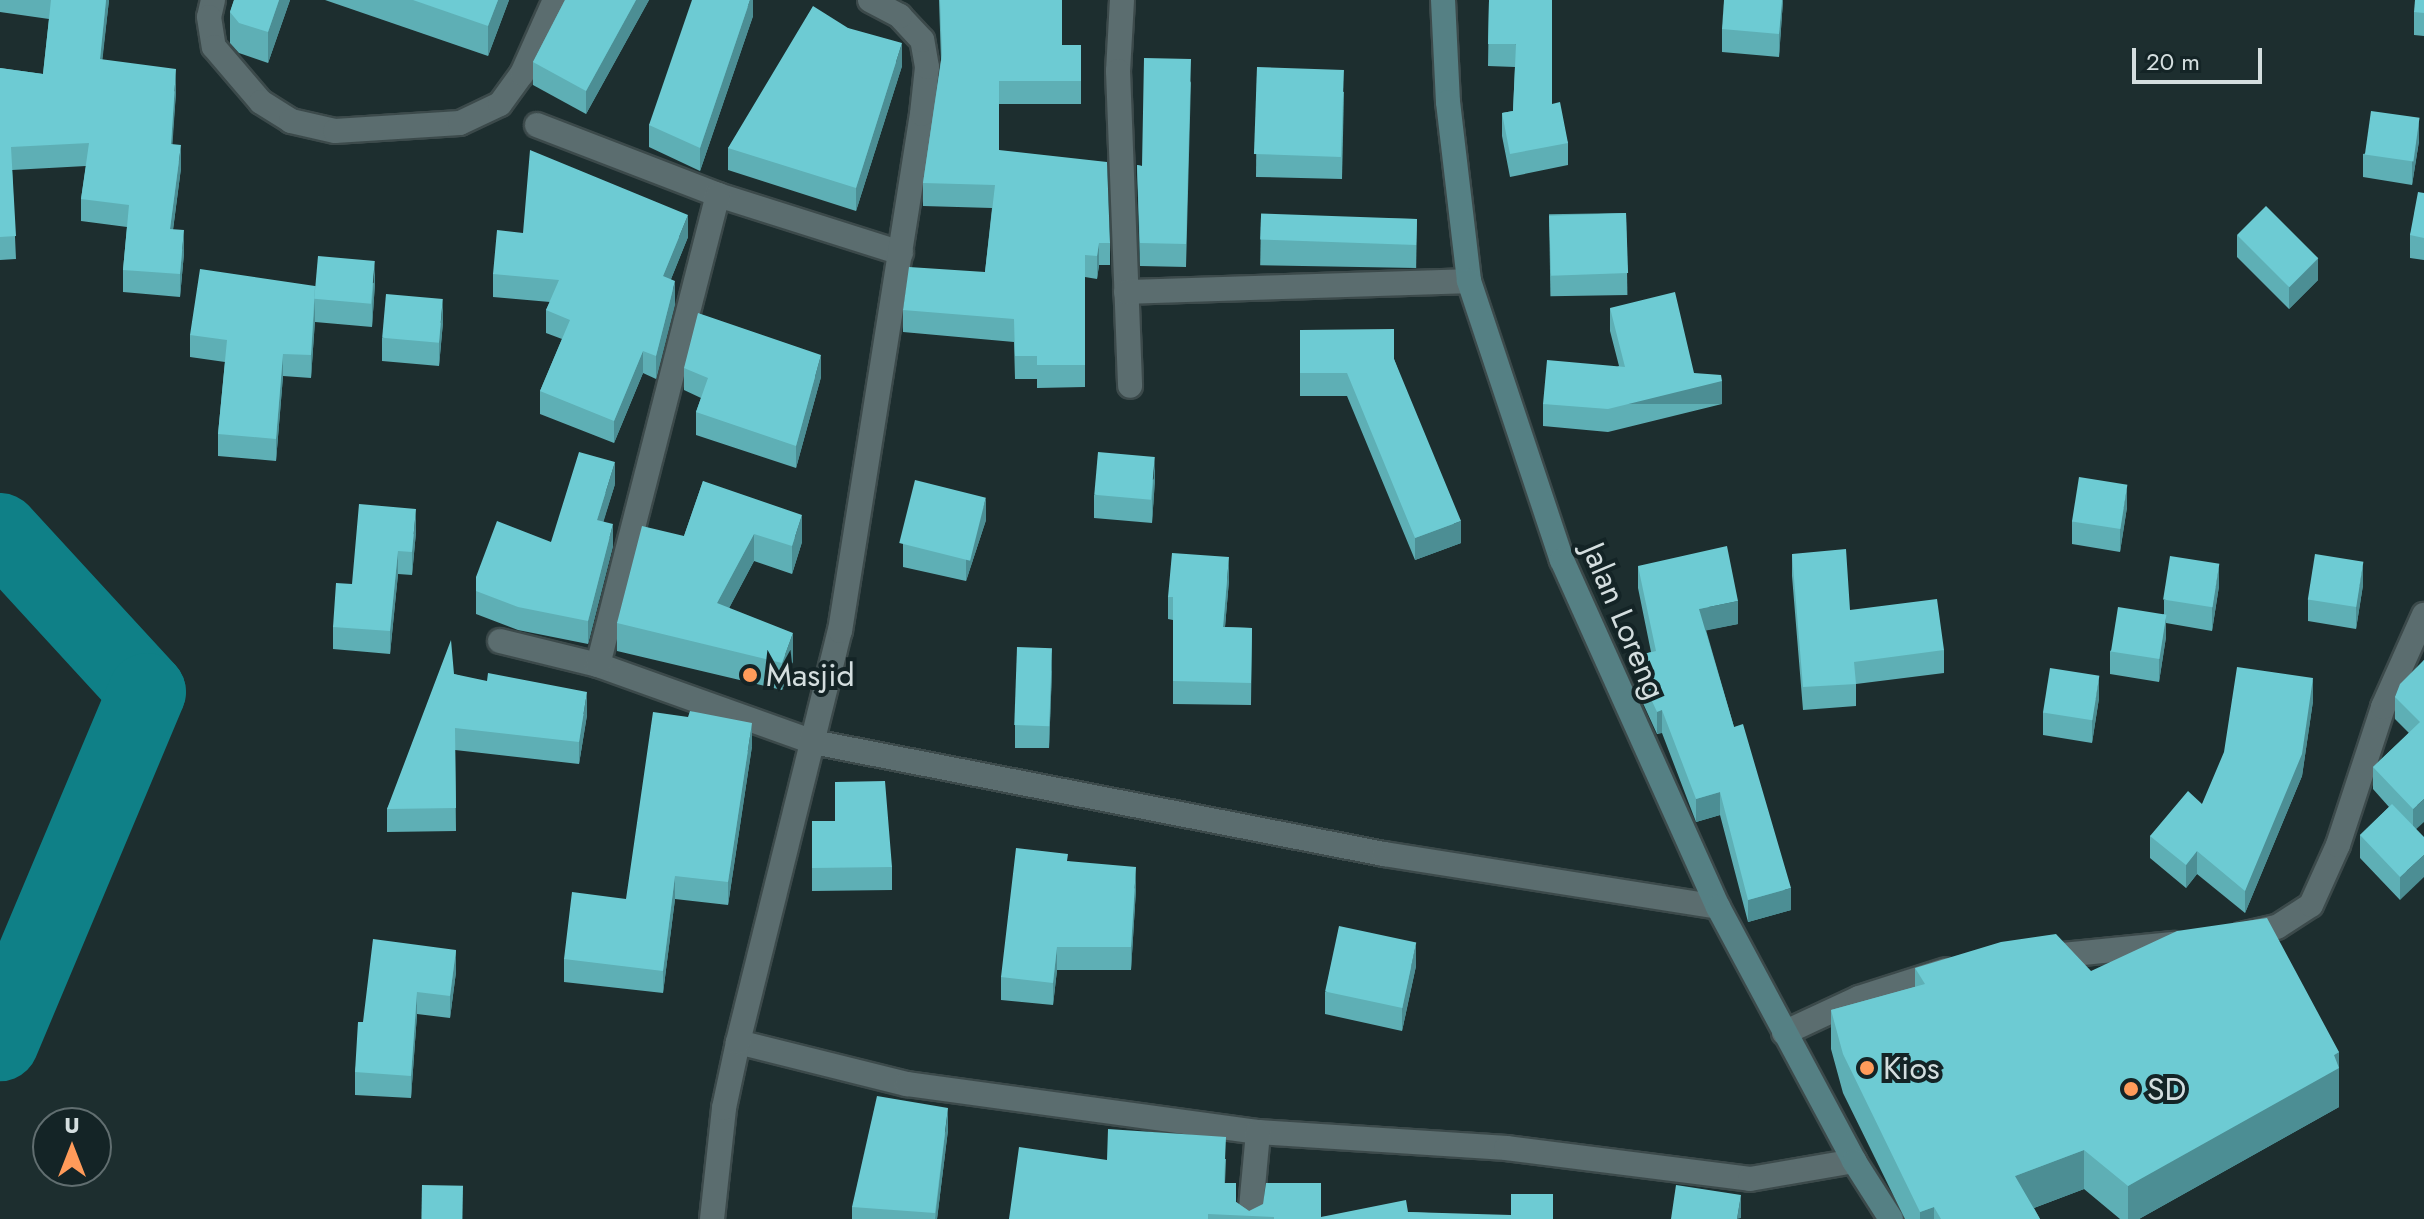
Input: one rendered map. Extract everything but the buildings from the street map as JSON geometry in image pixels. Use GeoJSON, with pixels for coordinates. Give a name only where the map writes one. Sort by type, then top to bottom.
{"type":"FeatureCollection","features":[{"type":"Feature","properties":{"kind":"street"},"geometry":{"type":"LineString","coordinates":[[213,0],[209,17],[214,47],[261,102],[291,121],[335,131],[460,123],[500,104],[522,74],[555,0]]}},
{"type":"Feature","properties":{"kind":"street"},"geometry":{"type":"LineString","coordinates":[[712,1219],[724,1108],[738,1042],[843,616],[901,253],[927,52],[900,16],[870,0]]}},
{"type":"Feature","properties":{"kind":"street"},"geometry":{"type":"LineString","coordinates":[[1122,0],[1118,71],[1130,386]]}},
{"type":"Feature","properties":{"kind":"street","name":"Jalan Loreng"},"geometry":{"type":"LineString","coordinates":[[1443,0],[1448,102],[1469,281],[1562,560],[1718,907],[1854,1161],[1891,1219]]}},
{"type":"Feature","properties":{"kind":"street"},"geometry":{"type":"LineString","coordinates":[[537,125],[718,195],[901,253]]}},
{"type":"Feature","properties":{"kind":"street"},"geometry":{"type":"LineString","coordinates":[[598,665],[718,195]]}},
{"type":"Feature","properties":{"kind":"street"},"geometry":{"type":"LineString","coordinates":[[1126,292],[1469,281]]}},
{"type":"Feature","properties":{"kind":"street"},"geometry":{"type":"LineString","coordinates":[[2023,959],[2203,941],[2277,927],[2311,905],[2338,845],[2383,707],[2424,615]]}},
{"type":"Feature","properties":{"kind":"street"},"geometry":{"type":"LineString","coordinates":[[500,641],[598,665],[813,742],[1384,854],[1718,907]]}},
{"type":"Feature","properties":{"kind":"street"},"geometry":{"type":"LineString","coordinates":[[1784,1033],[1859,998],[1964,967]]}},
{"type":"Feature","properties":{"kind":"street"},"geometry":{"type":"LineString","coordinates":[[738,1042],[907,1084],[1258,1132],[1506,1148],[1672,1174],[1750,1179],[1854,1161]]}},
{"type":"Feature","properties":{"kind":"street"},"geometry":{"type":"LineString","coordinates":[[1250,1219],[1258,1132]]}},
{"type":"Feature","properties":{"kind":"waterway"},"geometry":{"type":"LineString","coordinates":[[0,532],[147,692],[0,1042]]}},
{"type":"Feature","properties":{"kind":"place","name":"Masjid"},"geometry":{"type":"Point","coordinates":[750,675]}},
{"type":"Feature","properties":{"kind":"place","name":"Kios"},"geometry":{"type":"Point","coordinates":[1867,1068]}},
{"type":"Feature","properties":{"kind":"place","name":"SD"},"geometry":{"type":"Point","coordinates":[2131,1089]}}]}
